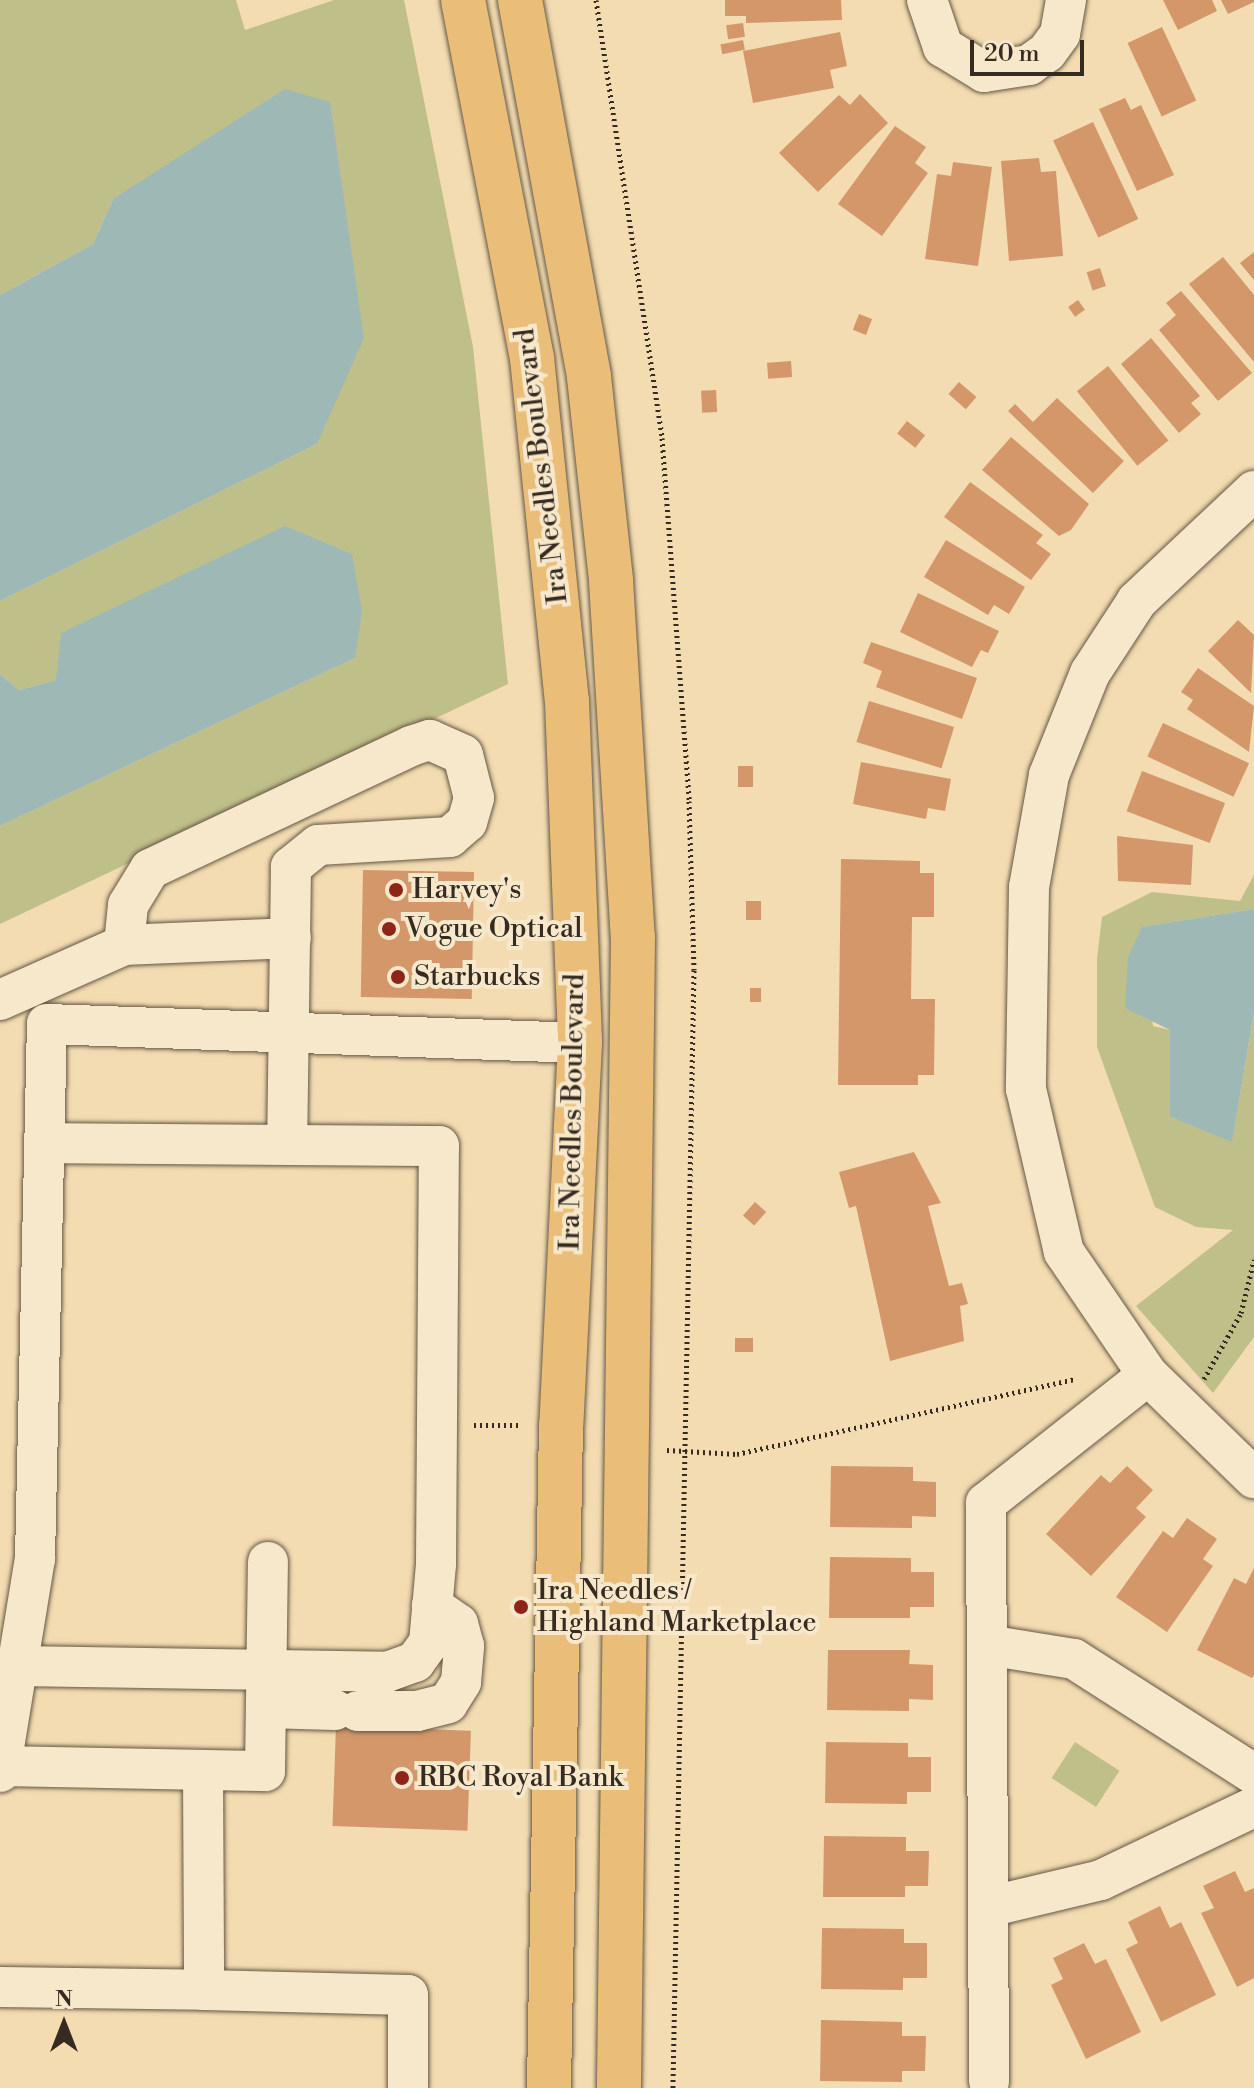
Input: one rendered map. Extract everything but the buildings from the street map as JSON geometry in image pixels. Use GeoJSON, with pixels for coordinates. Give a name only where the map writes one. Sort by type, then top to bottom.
{"type":"FeatureCollection","features":[{"type":"Feature","properties":{"kind":"main road","name":"Ira Needles Boulevard"},"geometry":{"type":"LineString","coordinates":[[463,0],[497,148],[552,521],[580,1043],[561,1425],[549,2088]]}},
{"type":"Feature","properties":{"kind":"main road","name":"Ira Needles Boulevard"},"geometry":{"type":"LineString","coordinates":[[520,0],[589,377],[611,581],[633,937],[619,2088]]}},
{"type":"Feature","properties":{"kind":"street"},"geometry":{"type":"LineString","coordinates":[[927,0],[943,47],[984,72],[1029,65],[1047,52],[1060,34],[1066,0]]}},
{"type":"Feature","properties":{"kind":"street"},"geometry":{"type":"LineString","coordinates":[[1254,491],[1137,601],[1090,673],[1049,775],[1029,887],[1026,1089],[1064,1252],[1148,1375],[1178,1410],[1254,1478]]}},
{"type":"Feature","properties":{"kind":"street"},"geometry":{"type":"LineString","coordinates":[[124,945],[128,905],[150,869],[411,746],[430,740],[463,755],[474,798],[467,822],[450,837],[318,845],[291,867],[287,1145]]}},
{"type":"Feature","properties":{"kind":"street"},"geometry":{"type":"LineString","coordinates":[[0,1000],[124,945],[291,938]]}},
{"type":"Feature","properties":{"kind":"street"},"geometry":{"type":"LineString","coordinates":[[47,978],[35,1559],[0,1769],[265,1771],[268,1562]]}},
{"type":"Feature","properties":{"kind":"street"},"geometry":{"type":"LineString","coordinates":[[47,1024],[580,1043]]}},
{"type":"Feature","properties":{"kind":"street"},"geometry":{"type":"LineString","coordinates":[[17,1666],[387,1672],[415,1662],[429,1643],[432,1606],[439,1146],[45,1143]]}},
{"type":"Feature","properties":{"kind":"street"},"geometry":{"type":"LineString","coordinates":[[989,2081],[986,1503],[1148,1375]]}},
{"type":"Feature","properties":{"kind":"street"},"geometry":{"type":"LineString","coordinates":[[266,1708],[417,1711],[448,1703],[461,1682],[464,1646],[458,1624],[432,1606]]}},
{"type":"Feature","properties":{"kind":"street"},"geometry":{"type":"LineString","coordinates":[[987,1645],[1074,1659],[1254,1774]]}},
{"type":"Feature","properties":{"kind":"street"},"geometry":{"type":"LineString","coordinates":[[203,1772],[204,1990]]}},
{"type":"Feature","properties":{"kind":"street"},"geometry":{"type":"LineString","coordinates":[[988,1907],[1101,1880],[1254,1807]]}},
{"type":"Feature","properties":{"kind":"street"},"geometry":{"type":"LineString","coordinates":[[0,1987],[408,1995],[408,2088]]}},
{"type":"Feature","properties":{"kind":"path"},"geometry":{"type":"LineString","coordinates":[[1178,1410],[1241,1313],[1254,1260]]}},
{"type":"Feature","properties":{"kind":"path"},"geometry":{"type":"LineString","coordinates":[[662,1450],[737,1454],[1081,1378]]}},
{"type":"Feature","properties":{"kind":"path"},"geometry":{"type":"LineString","coordinates":[[437,1424],[529,1425]]}},
{"type":"Feature","properties":{"kind":"green space"},"geometry":{"type":"Polygon","coordinates":[[[0,0],[236,0],[245,30],[334,0],[404,0],[473,347],[508,684],[0,924],[0,826],[355,658],[56,680],[19,690],[0,674],[0,601],[317,444],[113,199],[93,244],[0,295],[0,0]]]}},
{"type":"Feature","properties":{"kind":"green space"},"geometry":{"type":"Polygon","coordinates":[[[1254,875],[1254,909],[1143,927],[1153,1026],[1170,1030],[1170,1117],[1232,1141],[1254,1012],[1254,1337],[1213,1393],[1136,1306],[1233,1230],[1196,1227],[1155,1207],[1097,1047],[1097,959],[1102,917],[1152,892],[1240,901],[1254,875]]]}},
{"type":"Feature","properties":{"kind":"green space"},"geometry":{"type":"Polygon","coordinates":[[[1075,1742],[1119,1771],[1096,1807],[1052,1778],[1075,1742]]]}},
{"type":"Feature","properties":{"kind":"water"},"geometry":{"type":"Polygon","coordinates":[[[285,89],[330,102],[364,338],[317,444],[0,601],[0,295],[93,244],[113,199],[285,89]]]}},
{"type":"Feature","properties":{"kind":"water"},"geometry":{"type":"Polygon","coordinates":[[[285,526],[352,554],[362,611],[355,658],[0,826],[0,674],[19,690],[56,680],[61,633],[285,526]]]}},
{"type":"Feature","properties":{"kind":"water"},"geometry":{"type":"Polygon","coordinates":[[[1254,909],[1254,1012],[1232,1142],[1170,1117],[1170,1030],[1125,1008],[1128,957],[1142,927],[1254,909]]]}},
{"type":"Feature","properties":{"kind":"place","name":"Harvey's"},"geometry":{"type":"Point","coordinates":[396,890]}},
{"type":"Feature","properties":{"kind":"place","name":"Vogue Optical"},"geometry":{"type":"Point","coordinates":[389,929]}},
{"type":"Feature","properties":{"kind":"place","name":"Starbucks"},"geometry":{"type":"Point","coordinates":[398,977]}},
{"type":"Feature","properties":{"kind":"place","name":"Ira Needles / Highland Marketplace"},"geometry":{"type":"Point","coordinates":[521,1607]}},
{"type":"Feature","properties":{"kind":"place","name":"RBC Royal Bank"},"geometry":{"type":"Point","coordinates":[402,1778]}}]}
